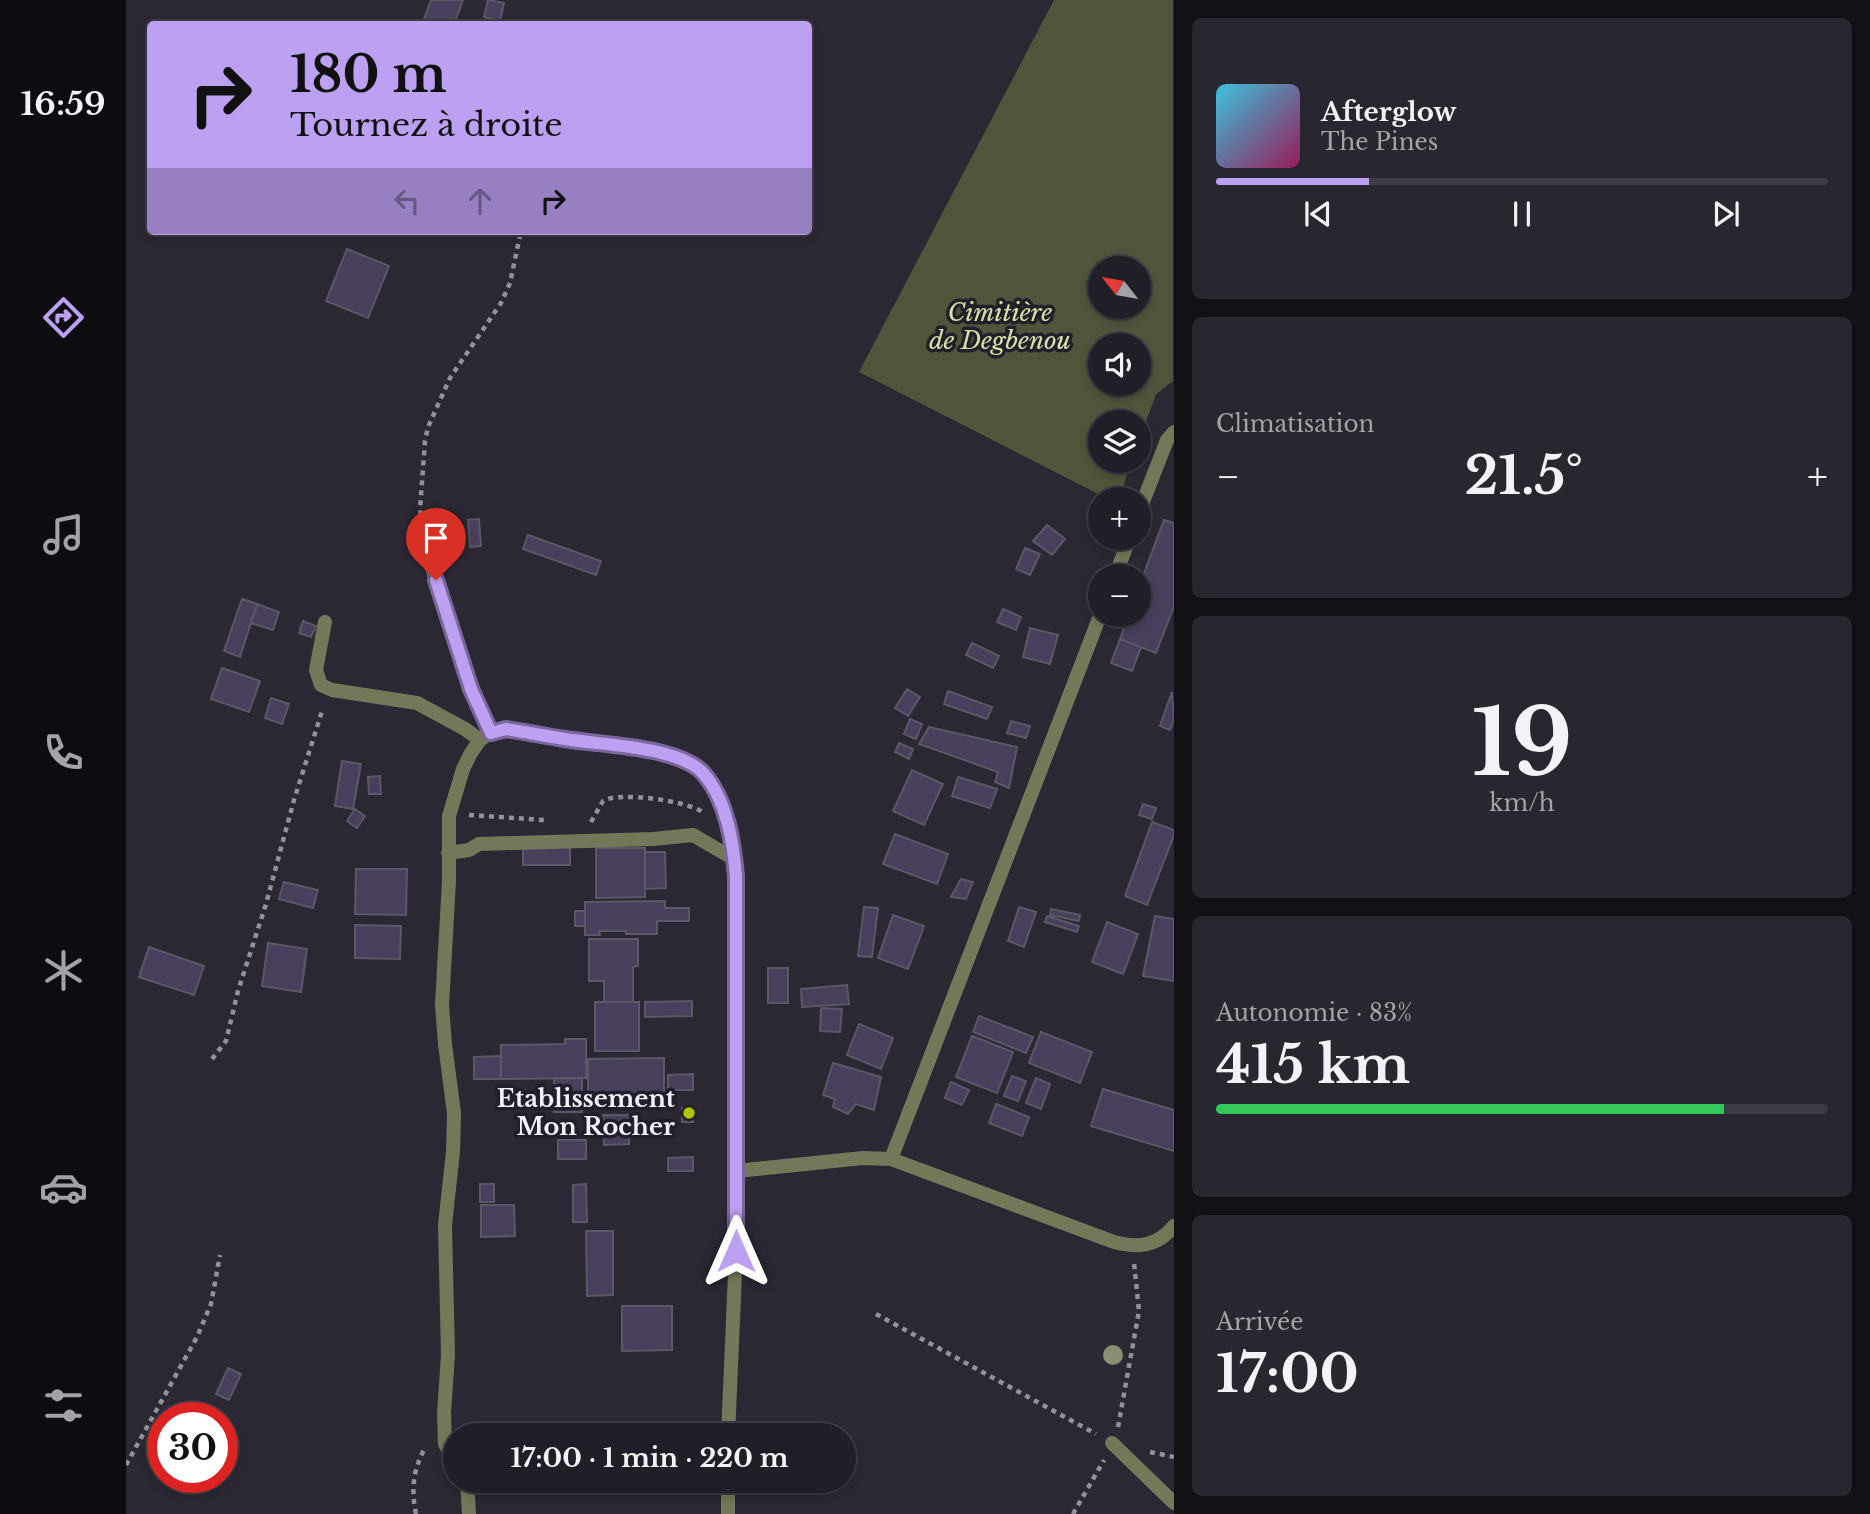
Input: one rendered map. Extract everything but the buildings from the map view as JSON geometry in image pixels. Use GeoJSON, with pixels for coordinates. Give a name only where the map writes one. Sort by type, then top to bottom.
{"type":"FeatureCollection","features":[{"type":"Feature","properties":{"kind":"street"},"geometry":{"type":"LineString","coordinates":[[1149,487],[1167,440],[1174,432]]}},
{"type":"Feature","properties":{"kind":"street"},"geometry":{"type":"LineString","coordinates":[[430,561],[485,736],[463,769],[449,816],[449,881],[442,1004],[444,1044],[454,1113],[453,1152],[445,1225],[448,1355],[444,1423]]}},
{"type":"Feature","properties":{"kind":"street"},"geometry":{"type":"LineString","coordinates":[[325,622],[316,670],[321,685],[332,691],[416,704],[485,736],[506,729],[641,749],[683,759],[703,772],[720,799],[734,859],[736,1251],[729,1423]]}},
{"type":"Feature","properties":{"kind":"street"},"geometry":{"type":"LineString","coordinates":[[891,1159],[1096,627]]}},
{"type":"Feature","properties":{"kind":"street"},"geometry":{"type":"LineString","coordinates":[[449,853],[469,850],[479,844],[653,839],[688,835],[698,836],[734,859]]}},
{"type":"Feature","properties":{"kind":"street"},"geometry":{"type":"LineString","coordinates":[[736,1171],[863,1158],[891,1159],[1132,1247],[1150,1243],[1174,1226]]}},
{"type":"Feature","properties":{"kind":"street"},"geometry":{"type":"LineString","coordinates":[[1112,1443],[1174,1503]]}},
{"type":"Feature","properties":{"kind":"street"},"geometry":{"type":"LineString","coordinates":[[468,1493],[469,1514]]}},
{"type":"Feature","properties":{"kind":"street"},"geometry":{"type":"LineString","coordinates":[[728,1493],[729,1514]]}},
{"type":"Feature","properties":{"kind":"path"},"geometry":{"type":"LineString","coordinates":[[430,561],[422,540],[420,522],[428,427],[450,378],[501,303],[510,283],[520,235]]}},
{"type":"Feature","properties":{"kind":"path"},"geometry":{"type":"LineString","coordinates":[[212,1059],[226,1041],[294,800],[320,718],[332,691]]}},
{"type":"Feature","properties":{"kind":"path"},"geometry":{"type":"LineString","coordinates":[[588,827],[603,801],[626,796],[701,810],[705,821],[703,840]]}},
{"type":"Feature","properties":{"kind":"path"},"geometry":{"type":"LineString","coordinates":[[1073,1514],[1112,1443],[1120,1421],[1139,1311],[1132,1247]]}},
{"type":"Feature","properties":{"kind":"path"},"geometry":{"type":"LineString","coordinates":[[126,1465],[197,1337],[211,1304],[220,1255]]}},
{"type":"Feature","properties":{"kind":"path"},"geometry":{"type":"LineString","coordinates":[[876,1314],[1112,1443]]}},
{"type":"Feature","properties":{"kind":"path"},"geometry":{"type":"LineString","coordinates":[[416,1514],[412,1487],[415,1472],[444,1413]]}},
{"type":"Feature","properties":{"kind":"green space","name":"Cimitière de Degbenou"},"geometry":{"type":"Polygon","coordinates":[[[1054,0],[1173,0],[1173,381],[1156,394],[1150,410],[1088,410],[1088,473],[1128,473],[1123,487],[1088,489],[859,372],[1054,0]]]}},
{"type":"Feature","properties":{"kind":"place","name":"Etablissement Mon Rocher"},"geometry":{"type":"Point","coordinates":[689,1113]}},
{"type":"Feature","properties":{"kind":"route"},"geometry":{"type":"LineString","coordinates":[[436,580],[471,689],[491,733],[506,729],[641,749],[683,759],[703,772],[720,799],[728,824],[736,876],[736,1251]]}}]}
